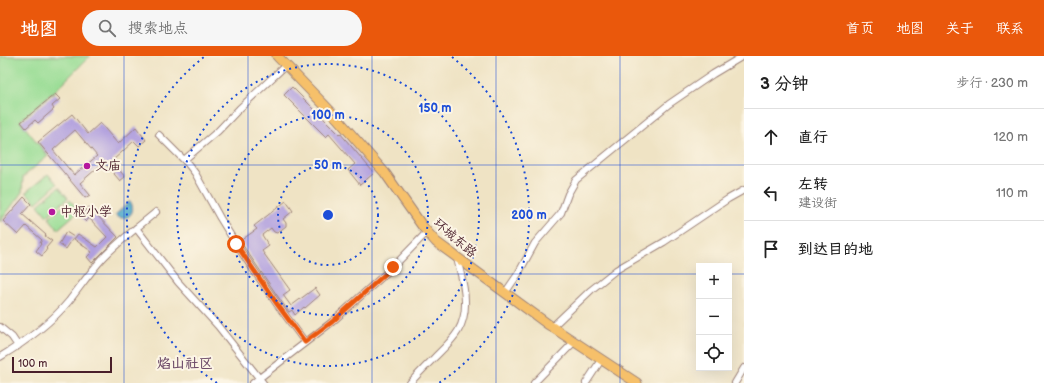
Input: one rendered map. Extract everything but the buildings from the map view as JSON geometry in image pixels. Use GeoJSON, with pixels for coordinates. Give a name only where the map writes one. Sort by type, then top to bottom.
{"type":"FeatureCollection","features":[{"type":"Feature","properties":{"kind":"highway","name":"环城东路"},"geometry":{"type":"LineString","coordinates":[[277,56],[337,118],[385,173],[427,232],[436,242],[552,327],[637,383]]}},
{"type":"Feature","properties":{"kind":"street"},"geometry":{"type":"LineString","coordinates":[[505,293],[518,274],[538,238],[561,213],[568,194],[576,180],[669,104],[713,74],[743,56]]}},
{"type":"Feature","properties":{"kind":"street"},"geometry":{"type":"LineString","coordinates":[[184,160],[218,130],[286,65]]}},
{"type":"Feature","properties":{"kind":"street"},"geometry":{"type":"LineString","coordinates":[[159,135],[184,160],[195,174],[220,218],[256,274],[305,342]]}},
{"type":"Feature","properties":{"kind":"street"},"geometry":{"type":"LineString","coordinates":[[552,327],[591,290],[616,270],[664,242],[744,190]]}},
{"type":"Feature","properties":{"kind":"street"},"geometry":{"type":"LineString","coordinates":[[0,357],[33,335],[52,318],[68,302],[93,268],[117,243],[156,212]]}},
{"type":"Feature","properties":{"kind":"street"},"geometry":{"type":"LineString","coordinates":[[136,228],[178,282],[218,326],[261,381]]}},
{"type":"Feature","properties":{"kind":"street"},"geometry":{"type":"LineString","coordinates":[[253,383],[261,381],[305,342],[332,322],[393,267],[427,232]]}},
{"type":"Feature","properties":{"kind":"street"},"geometry":{"type":"LineString","coordinates":[[410,383],[424,367],[453,340],[461,327],[464,315],[465,292],[457,258]]}},
{"type":"Feature","properties":{"kind":"street"},"geometry":{"type":"LineString","coordinates":[[0,327],[12,337],[18,346]]}},
{"type":"Feature","properties":{"kind":"street"},"geometry":{"type":"LineString","coordinates":[[534,383],[574,342]]}},
{"type":"Feature","properties":{"kind":"street"},"geometry":{"type":"LineString","coordinates":[[586,383],[601,360]]}},
{"type":"Feature","properties":{"kind":"street"},"geometry":{"type":"LineString","coordinates":[[735,383],[744,368]]}},
{"type":"Feature","properties":{"kind":"green space"},"geometry":{"type":"Polygon","coordinates":[[[0,56],[90,56],[55,91],[20,121],[48,156],[23,177],[22,192],[0,222],[0,56]]]}},
{"type":"Feature","properties":{"kind":"green space"},"geometry":{"type":"Polygon","coordinates":[[[48,174],[57,184],[36,203],[26,192],[48,174]]]}},
{"type":"Feature","properties":{"kind":"green space"},"geometry":{"type":"Polygon","coordinates":[[[59,187],[68,198],[47,216],[38,205],[59,187]]]}},
{"type":"Feature","properties":{"kind":"green space"},"geometry":{"type":"Polygon","coordinates":[[[70,200],[79,211],[58,229],[49,218],[70,200]]]}},
{"type":"Feature","properties":{"kind":"water"},"geometry":{"type":"Polygon","coordinates":[[[130,201],[133,209],[130,216],[123,218],[115,215],[130,201]]]}},
{"type":"Feature","properties":{"kind":"place","name":"文庙"},"geometry":{"type":"Point","coordinates":[87,166]}},
{"type":"Feature","properties":{"kind":"place","name":"中枢小学"},"geometry":{"type":"Point","coordinates":[52,212]}},
{"type":"Feature","properties":{"kind":"district","name":"焰山社区"},"geometry":{"type":"Point","coordinates":[185,363]}},
{"type":"Feature","properties":{"kind":"route"},"geometry":{"type":"LineString","coordinates":[[236,244],[305,342],[332,322],[393,267]]}}]}
